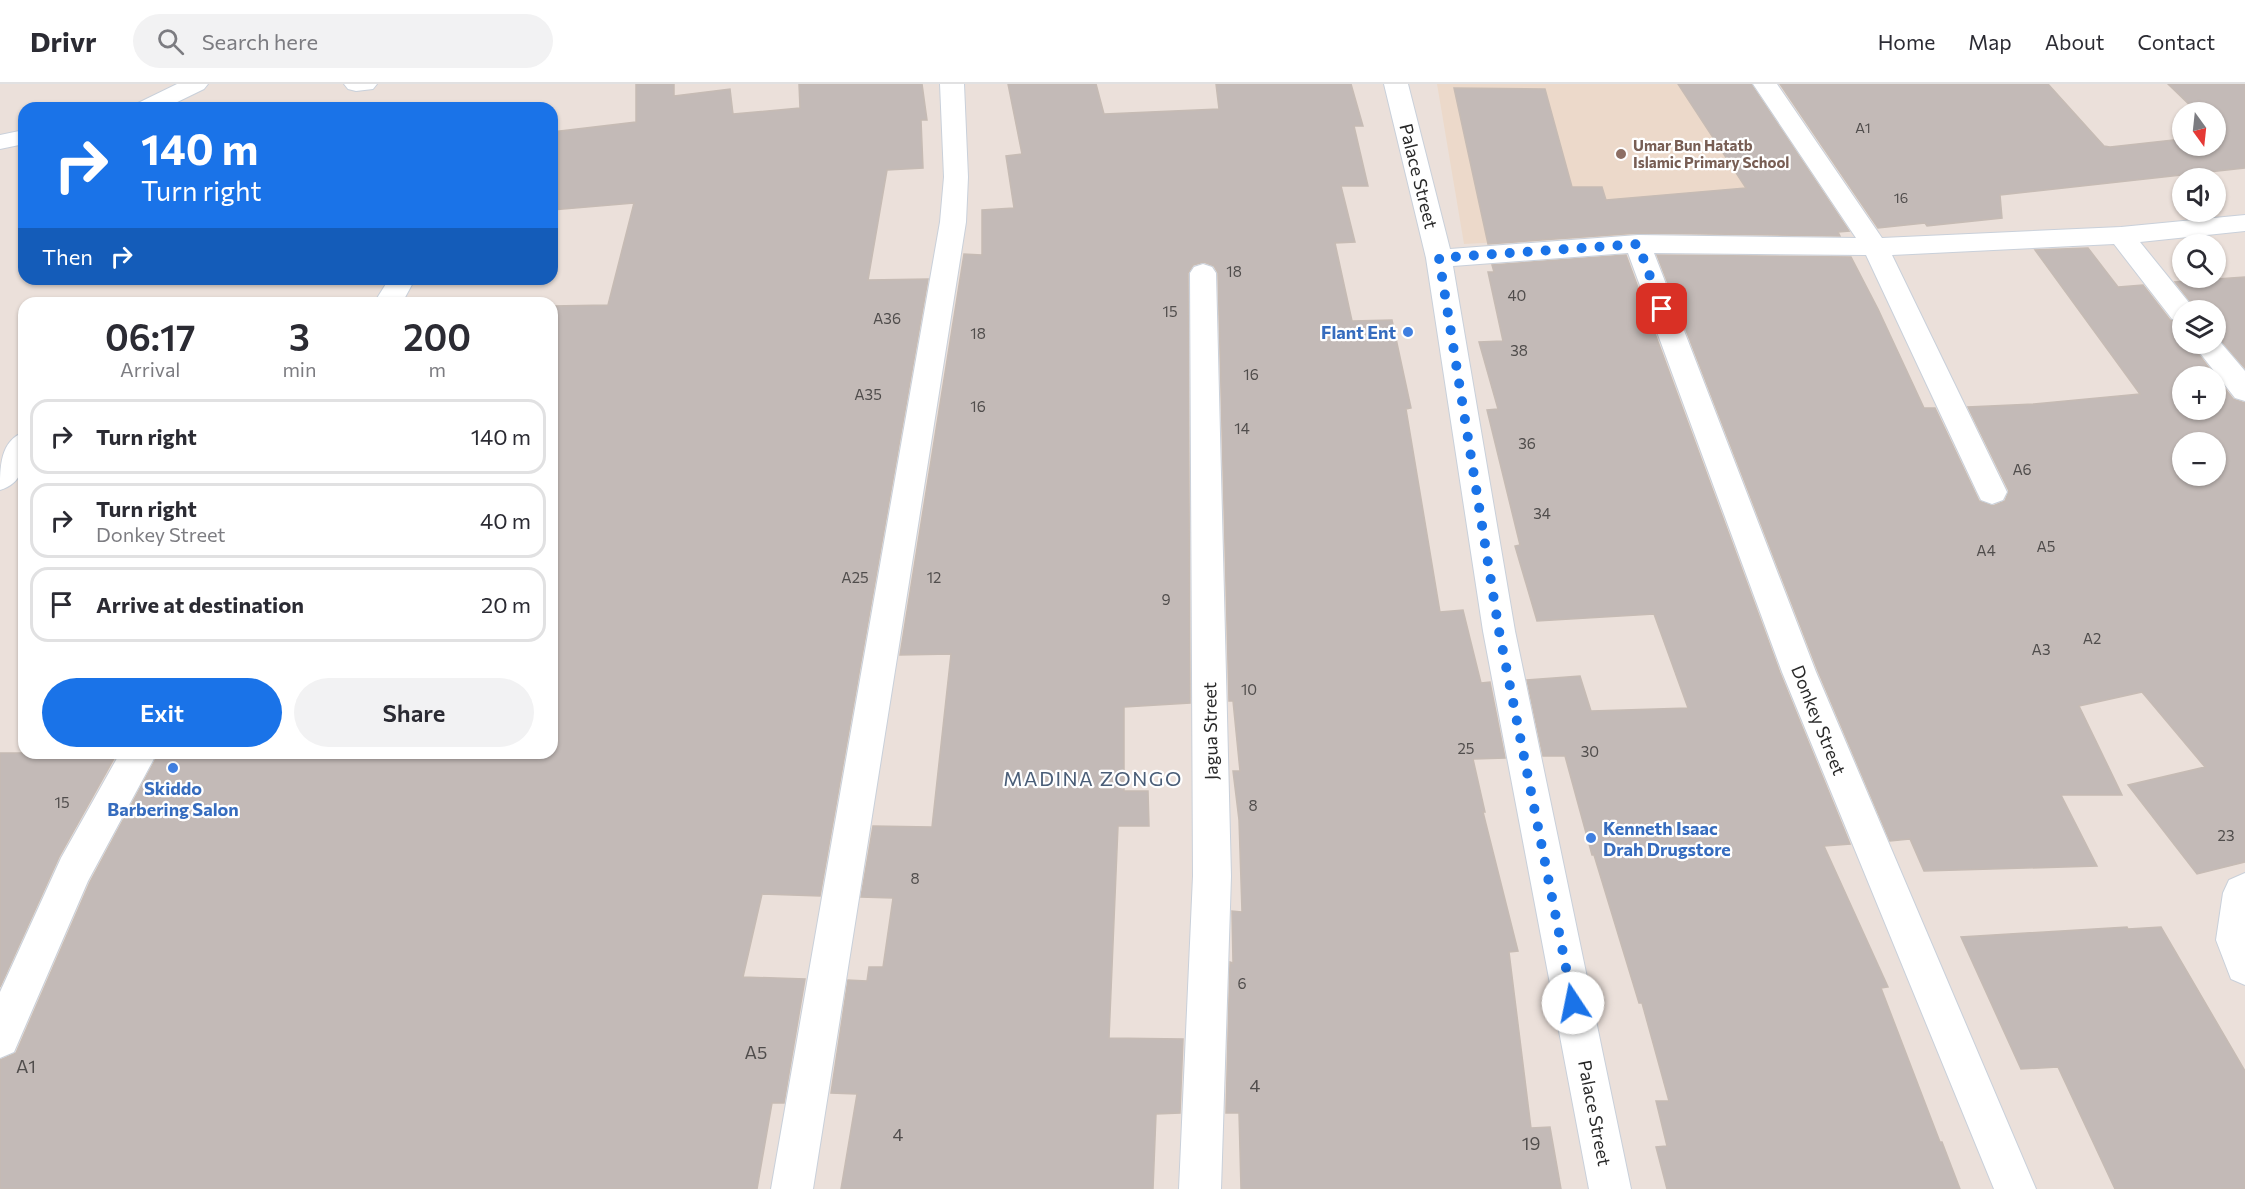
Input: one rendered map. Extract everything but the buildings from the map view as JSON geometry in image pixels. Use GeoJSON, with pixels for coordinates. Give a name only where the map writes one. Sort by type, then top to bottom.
{"type":"FeatureCollection","features":[{"type":"Feature","properties":{"kind":"street"},"geometry":{"type":"LineString","coordinates":[[158,102],[196,84]]}},
{"type":"Feature","properties":{"kind":"street"},"geometry":{"type":"LineString","coordinates":[[356,84],[365,84]]}},
{"type":"Feature","properties":{"kind":"street"},"geometry":{"type":"LineString","coordinates":[[792,1189],[956,190],[952,84]]}},
{"type":"Feature","properties":{"kind":"street","name":"Palace Street"},"geometry":{"type":"LineString","coordinates":[[1396,84],[1439,258],[1499,631],[1610,1189]]}},
{"type":"Feature","properties":{"kind":"street"},"geometry":{"type":"LineString","coordinates":[[1765,84],[1875,247],[1992,492]]}},
{"type":"Feature","properties":{"kind":"street"},"geometry":{"type":"LineString","coordinates":[[0,142],[18,138]]}},
{"type":"Feature","properties":{"kind":"street"},"geometry":{"type":"LineString","coordinates":[[1439,258],[1638,244],[1875,247],[2121,235],[2245,223]]}},
{"type":"Feature","properties":{"kind":"street"},"geometry":{"type":"LineString","coordinates":[[2121,235],[2172,300]]}},
{"type":"Feature","properties":{"kind":"street","name":"Donkey Street"},"geometry":{"type":"LineString","coordinates":[[1638,244],[1799,672],[2015,1189]]}},
{"type":"Feature","properties":{"kind":"street","name":"Jagua Street"},"geometry":{"type":"LineString","coordinates":[[1200,1189],[1212,876],[1203,273]]}},
{"type":"Feature","properties":{"kind":"street"},"geometry":{"type":"LineString","coordinates":[[2215,354],[2245,392]]}},
{"type":"Feature","properties":{"kind":"street"},"geometry":{"type":"LineString","coordinates":[[0,479],[18,452]]}},
{"type":"Feature","properties":{"kind":"street"},"geometry":{"type":"LineString","coordinates":[[0,1038],[74,870],[136,759]]}},
{"type":"Feature","properties":{"kind":"street"},"geometry":{"type":"LineString","coordinates":[[2245,891],[2242,893],[2235,939],[2245,966]]}},
{"type":"Feature","properties":{"kind":"shaded area","name":"Umar Bun Hatatb Islamic Primary School"},"geometry":{"type":"Polygon","coordinates":[[[1437,84],[1747,84],[1839,224],[1464,244],[1437,84]]]}},
{"type":"Feature","properties":{"kind":"place","name":"Umar Bun Hatatb Islamic Primary School"},"geometry":{"type":"Point","coordinates":[1621,154]}},
{"type":"Feature","properties":{"kind":"place","name":"Flant Ent"},"geometry":{"type":"Point","coordinates":[1408,332]}},
{"type":"Feature","properties":{"kind":"place","name":"Skiddo Barbering Salon"},"geometry":{"type":"Point","coordinates":[173,768]}},
{"type":"Feature","properties":{"kind":"place","name":"Kenneth Isaac Drah Drugstore"},"geometry":{"type":"Point","coordinates":[1591,838]}},
{"type":"Feature","properties":{"kind":"district","name":"MADINA ZONGO"},"geometry":{"type":"Point","coordinates":[1093,778]}},
{"type":"Feature","properties":{"kind":"route"},"geometry":{"type":"LineString","coordinates":[[1573,1003],[1499,631],[1439,258],[1638,244],[1662,309]]}}]}
